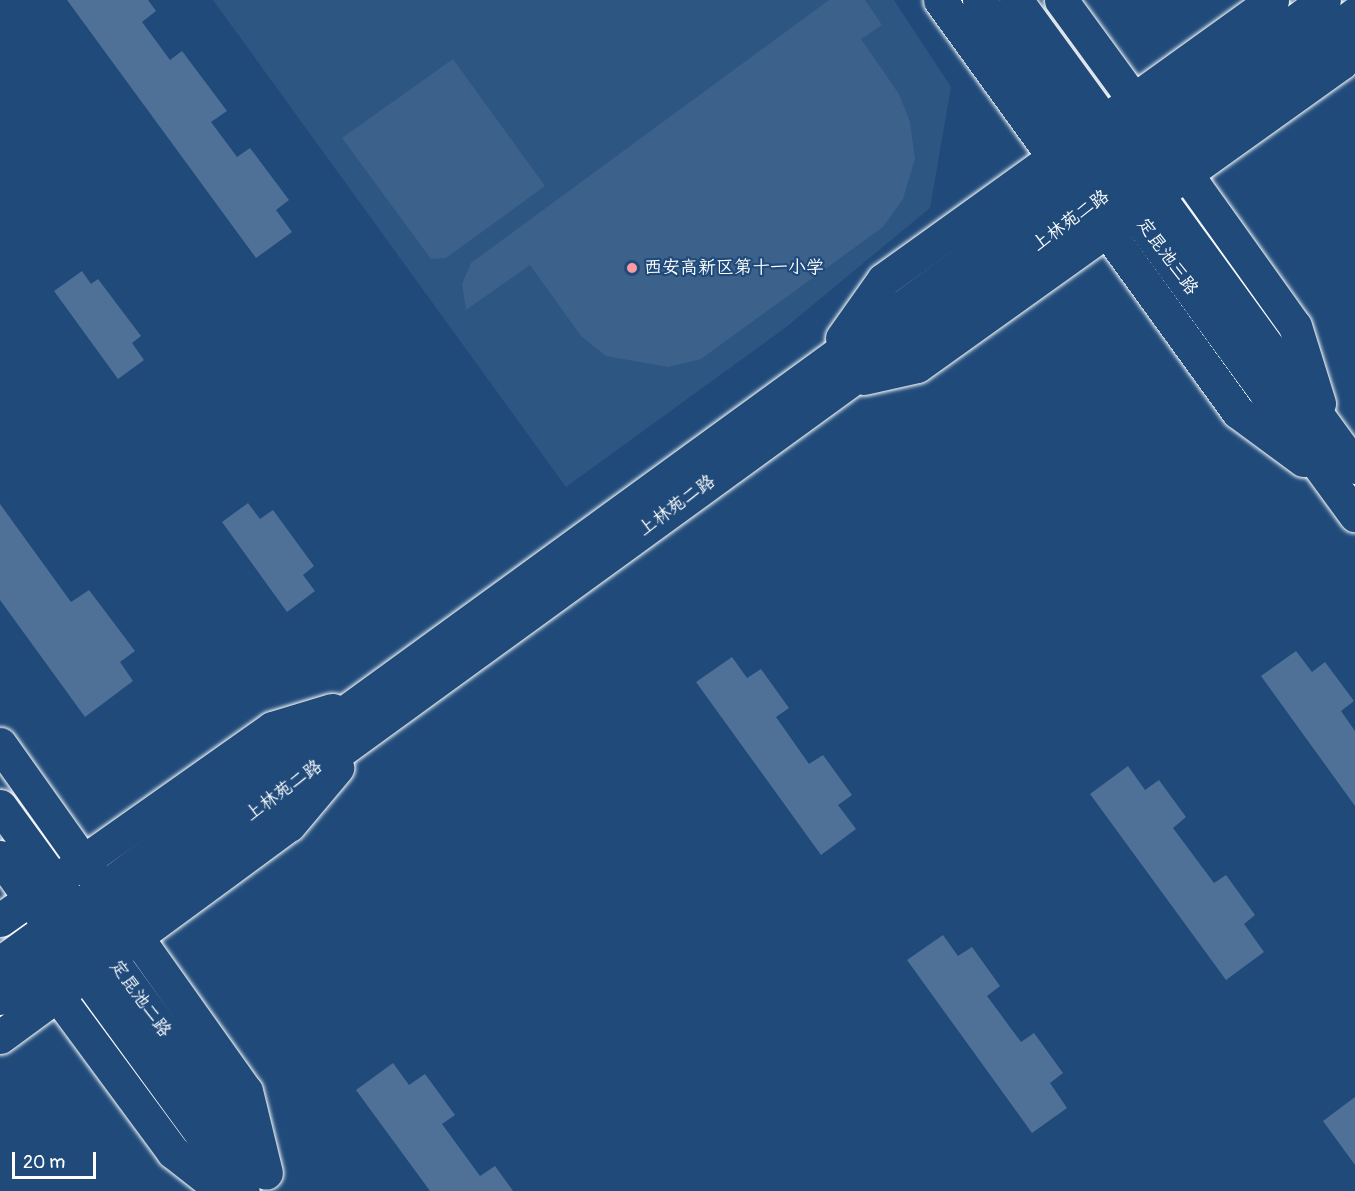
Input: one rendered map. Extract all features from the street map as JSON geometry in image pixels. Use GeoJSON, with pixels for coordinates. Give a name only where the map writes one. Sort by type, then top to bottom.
{"type":"FeatureCollection","features":[{"type":"Feature","properties":{"kind":"street"},"geometry":{"type":"LineString","coordinates":[[940,0],[1238,412],[1343,473]]}},
{"type":"Feature","properties":{"kind":"street","name":"定昆池三路"},"geometry":{"type":"LineString","coordinates":[[980,0],[1119,167],[1326,427],[1355,515]]}},
{"type":"Feature","properties":{"kind":"street","name":"定昆池三路"},"geometry":{"type":"LineString","coordinates":[[1016,0],[1119,167],[1343,473]]}},
{"type":"Feature","properties":{"kind":"street"},"geometry":{"type":"LineString","coordinates":[[1061,0],[1295,326],[1326,427]]}},
{"type":"Feature","properties":{"kind":"street"},"geometry":{"type":"LineString","coordinates":[[1160,137],[1272,0]]}},
{"type":"Feature","properties":{"kind":"street","name":"上林苑二路"},"geometry":{"type":"LineString","coordinates":[[0,998],[30,969],[80,941],[111,899],[838,371],[1090,207],[1119,167],[1160,137],[1324,0]]}},
{"type":"Feature","properties":{"kind":"street","name":"上林苑二路"},"geometry":{"type":"LineString","coordinates":[[1160,137],[1355,14]]}},
{"type":"Feature","properties":{"kind":"street"},"geometry":{"type":"LineString","coordinates":[[1090,207],[1119,167],[1160,137],[1341,63],[1355,45]]}},
{"type":"Feature","properties":{"kind":"street"},"geometry":{"type":"LineString","coordinates":[[838,371],[884,280],[1053,156],[1119,167]]}},
{"type":"Feature","properties":{"kind":"street"},"geometry":{"type":"LineString","coordinates":[[223,1191],[173,1152],[30,969],[1,918],[272,728],[363,716]]}},
{"type":"Feature","properties":{"kind":"street"},"geometry":{"type":"LineString","coordinates":[[0,1037],[30,969],[80,941],[138,936],[289,825],[363,716]]}},
{"type":"Feature","properties":{"kind":"street"},"geometry":{"type":"LineString","coordinates":[[0,744],[246,1091],[263,1185]]}},
{"type":"Feature","properties":{"kind":"street","name":"定昆池二路"},"geometry":{"type":"LineString","coordinates":[[0,806],[42,890],[263,1185]]}},
{"type":"Feature","properties":{"kind":"street","name":"定昆池二路"},"geometry":{"type":"LineString","coordinates":[[0,857],[42,890]]}},
{"type":"Feature","properties":{"kind":"shaded area","name":"西安高新区第十一小学"},"geometry":{"type":"Polygon","coordinates":[[[213,0],[894,0],[951,87],[930,208],[785,328],[566,487],[213,0]]]}},
{"type":"Feature","properties":{"kind":"shaded area"},"geometry":{"type":"Polygon","coordinates":[[[829,0],[865,0],[882,25],[861,39],[899,94],[910,122],[915,159],[903,199],[883,227],[701,359],[668,367],[606,356],[581,336],[530,265],[466,310],[462,284],[471,263],[829,0]]]}},
{"type":"Feature","properties":{"kind":"shaded area"},"geometry":{"type":"Polygon","coordinates":[[[453,59],[545,186],[446,258],[431,259],[342,138],[453,59]]]}},
{"type":"Feature","properties":{"kind":"building"},"geometry":{"type":"Polygon","coordinates":[[[67,0],[148,0],[156,11],[142,22],[170,60],[182,51],[227,111],[211,122],[237,157],[250,148],[289,200],[276,210],[292,232],[256,258],[67,0]]]}},
{"type":"Feature","properties":{"kind":"building"},"geometry":{"type":"Polygon","coordinates":[[[82,271],[91,284],[98,279],[141,336],[132,343],[144,360],[118,379],[54,291],[82,271]]]}},
{"type":"Feature","properties":{"kind":"building"},"geometry":{"type":"Polygon","coordinates":[[[248,503],[260,519],[273,510],[314,566],[303,575],[315,591],[287,612],[222,522],[248,503]]]}},
{"type":"Feature","properties":{"kind":"building"},"geometry":{"type":"Polygon","coordinates":[[[0,504],[71,602],[89,590],[135,651],[120,662],[133,681],[85,717],[0,600],[0,504]]]}},
{"type":"Feature","properties":{"kind":"building"},"geometry":{"type":"Polygon","coordinates":[[[1296,651],[1312,672],[1325,662],[1354,701],[1341,711],[1355,731],[1355,806],[1261,676],[1296,651]]]}},
{"type":"Feature","properties":{"kind":"building"},"geometry":{"type":"Polygon","coordinates":[[[732,657],[747,678],[761,669],[789,708],[776,717],[809,764],[823,755],[852,795],[838,805],[856,829],[821,855],[696,682],[732,657]]]}},
{"type":"Feature","properties":{"kind":"building"},"geometry":{"type":"Polygon","coordinates":[[[1128,766],[1145,790],[1159,780],[1186,817],[1173,828],[1214,883],[1226,875],[1255,915],[1244,924],[1264,952],[1226,980],[1090,794],[1128,766]]]}},
{"type":"Feature","properties":{"kind":"building"},"geometry":{"type":"Polygon","coordinates":[[[943,935],[958,956],[972,947],[1000,986],[987,996],[1021,1042],[1034,1033],[1063,1073],[1050,1083],[1067,1108],[1032,1133],[907,960],[943,935]]]}},
{"type":"Feature","properties":{"kind":"building"},"geometry":{"type":"Polygon","coordinates":[[[393,1063],[409,1085],[425,1074],[455,1115],[442,1124],[480,1176],[495,1166],[513,1191],[430,1191],[356,1090],[393,1063]]]}},
{"type":"Feature","properties":{"kind":"building"},"geometry":{"type":"Polygon","coordinates":[[[1355,1097],[1355,1165],[1323,1121],[1355,1097]]]}},
{"type":"Feature","properties":{"kind":"place","name":"西安高新区第十一小学"},"geometry":{"type":"Point","coordinates":[632,268]}}]}
